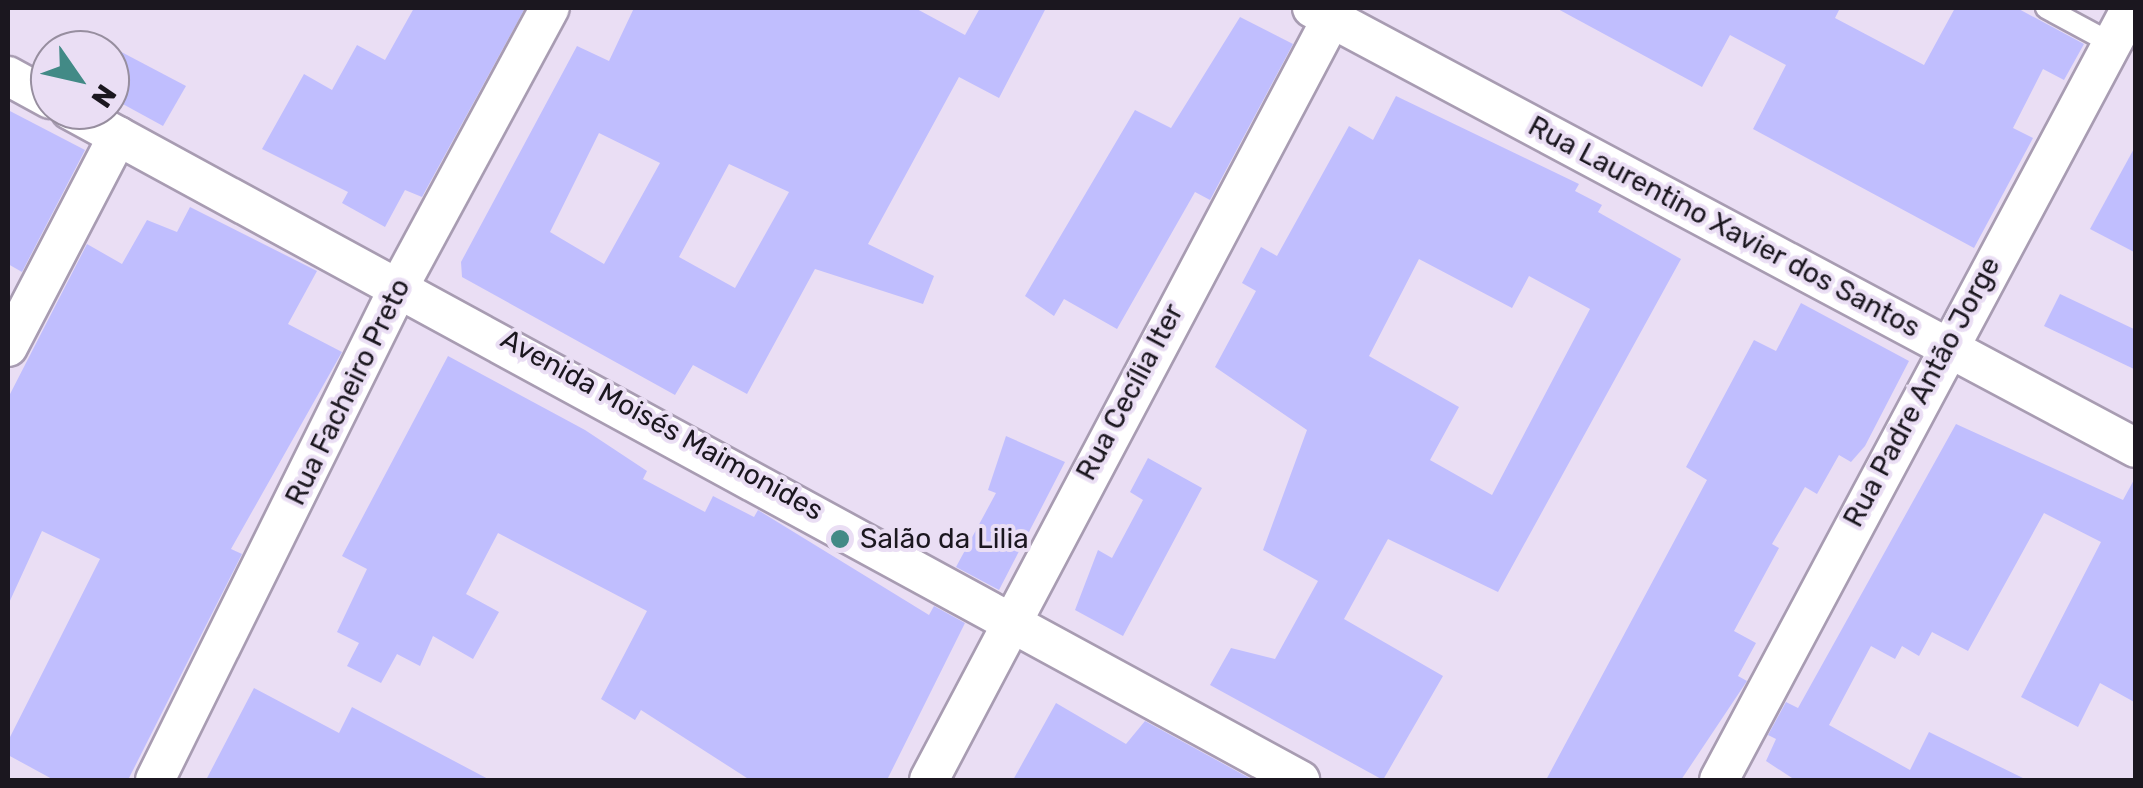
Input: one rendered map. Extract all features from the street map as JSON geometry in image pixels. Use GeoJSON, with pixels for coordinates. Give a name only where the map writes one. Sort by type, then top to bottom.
{"type":"FeatureCollection","features":[{"type":"Feature","properties":{"kind":"street","name":"Rua Facheiro Preto"},"geometry":{"type":"LineString","coordinates":[[155,780],[401,284],[550,8]]}},
{"type":"Feature","properties":{"kind":"street","name":"Rua Padre Antão Jorge"},"geometry":{"type":"LineString","coordinates":[[1719,780],[1946,345],[2130,8]]}},
{"type":"Feature","properties":{"kind":"street","name":"Rua Laurentino Xavier dos Santos"},"geometry":{"type":"LineString","coordinates":[[1327,11],[2136,448]]}},
{"type":"Feature","properties":{"kind":"street","name":"Rua Cecília Iter"},"geometry":{"type":"LineString","coordinates":[[928,780],[1010,615],[1327,11]]}},
{"type":"Feature","properties":{"kind":"street"},"geometry":{"type":"LineString","coordinates":[[8,76],[30,88]]}},
{"type":"Feature","properties":{"kind":"street","name":"Avenida Moisés Maimonides"},"geometry":{"type":"LineString","coordinates":[[107,130],[401,284],[1010,615],[1300,780]]}},
{"type":"Feature","properties":{"kind":"street"},"geometry":{"type":"LineString","coordinates":[[8,347],[118,136]]}},
{"type":"Feature","properties":{"kind":"lane"},"geometry":{"type":"LineString","coordinates":[[2046,8],[2111,43]]}},
{"type":"Feature","properties":{"kind":"building"},"geometry":{"type":"Polygon","coordinates":[[[414,8],[525,8],[422,197],[405,190],[385,227],[342,203],[348,192],[262,149],[304,74],[332,90],[357,45],[385,60],[414,8]]]}},
{"type":"Feature","properties":{"kind":"building"},"geometry":{"type":"Polygon","coordinates":[[[634,8],[915,8],[965,35],[980,8],[1046,8],[999,98],[959,77],[868,244],[934,276],[923,304],[815,269],[747,394],[693,365],[675,395],[462,277],[461,262],[577,46],[609,61],[634,8]],[[599,133],[550,232],[604,264],[660,163],[599,133]],[[729,164],[679,257],[735,288],[789,192],[729,164]]]}},
{"type":"Feature","properties":{"kind":"building"},"geometry":{"type":"Polygon","coordinates":[[[1556,8],[1840,8],[1835,18],[1924,65],[1955,8],[2017,8],[2084,44],[2064,80],[2043,69],[2013,128],[2033,138],[1974,248],[1753,129],[1786,65],[1730,35],[1702,87],[1556,8]]]}},
{"type":"Feature","properties":{"kind":"building"},"geometry":{"type":"Polygon","coordinates":[[[1240,17],[1293,44],[1210,200],[1195,192],[1117,329],[1064,299],[1054,316],[1025,296],[1135,110],[1171,128],[1240,17]]]}},
{"type":"Feature","properties":{"kind":"building"},"geometry":{"type":"Polygon","coordinates":[[[130,57],[186,86],[163,126],[130,108],[130,57]]]}},
{"type":"Feature","properties":{"kind":"building"},"geometry":{"type":"Polygon","coordinates":[[[1396,96],[1579,184],[1575,191],[1602,205],[1598,212],[1681,259],[1498,592],[1388,539],[1344,619],[1443,676],[1383,780],[1210,685],[1231,648],[1275,659],[1318,581],[1263,550],[1307,430],[1215,367],[1256,291],[1242,283],[1261,247],[1277,256],[1349,126],[1373,140],[1396,96]],[[1419,259],[1369,356],[1459,407],[1430,460],[1492,495],[1590,309],[1529,276],[1512,308],[1419,259]]]}},
{"type":"Feature","properties":{"kind":"building"},"geometry":{"type":"Polygon","coordinates":[[[8,110],[30,121],[30,130],[46,130],[85,150],[22,272],[8,264],[8,110]]]}},
{"type":"Feature","properties":{"kind":"building"},"geometry":{"type":"Polygon","coordinates":[[[2136,145],[2136,253],[2090,229],[2136,145]]]}},
{"type":"Feature","properties":{"kind":"building"},"geometry":{"type":"Polygon","coordinates":[[[190,207],[317,271],[288,324],[342,352],[231,549],[242,554],[128,780],[54,780],[8,755],[8,741],[100,559],[42,531],[8,605],[8,398],[87,244],[122,264],[147,220],[177,232],[190,207]]]}},
{"type":"Feature","properties":{"kind":"building"},"geometry":{"type":"Polygon","coordinates":[[[2060,294],[2136,330],[2136,370],[2044,326],[2060,294]]]}},
{"type":"Feature","properties":{"kind":"building"},"geometry":{"type":"Polygon","coordinates":[[[1801,303],[1909,361],[1865,446],[1851,462],[1839,455],[1817,494],[1805,487],[1772,544],[1779,548],[1734,631],[1756,643],[1738,676],[1747,681],[1681,780],[1546,780],[1707,480],[1686,467],[1754,340],[1776,351],[1801,303]]]}},
{"type":"Feature","properties":{"kind":"building"},"geometry":{"type":"Polygon","coordinates":[[[448,356],[585,430],[647,471],[643,479],[705,512],[713,496],[754,517],[758,510],[929,615],[934,606],[965,623],[887,780],[750,780],[641,710],[635,720],[601,699],[647,611],[498,533],[466,594],[499,612],[473,659],[433,636],[420,666],[397,654],[381,683],[347,666],[359,643],[337,632],[367,569],[342,556],[448,356]]]}},
{"type":"Feature","properties":{"kind":"building"},"geometry":{"type":"Polygon","coordinates":[[[1956,424],[2123,500],[2136,476],[2136,703],[2100,683],[2078,727],[2021,697],[2101,542],[2044,513],[1968,651],[1932,632],[1919,656],[1902,646],[1895,659],[1871,646],[1829,725],[1910,770],[1929,732],[2027,780],[1795,780],[1766,761],[1776,739],[1768,735],[1786,702],[1798,708],[1956,424]]]}},
{"type":"Feature","properties":{"kind":"building"},"geometry":{"type":"Polygon","coordinates":[[[1006,436],[1065,462],[999,590],[956,567],[996,493],[988,490],[1006,436]]]}},
{"type":"Feature","properties":{"kind":"building"},"geometry":{"type":"Polygon","coordinates":[[[1148,458],[1202,488],[1123,636],[1075,610],[1098,550],[1112,558],[1143,500],[1130,492],[1148,458]]]}},
{"type":"Feature","properties":{"kind":"building"},"geometry":{"type":"Polygon","coordinates":[[[254,688],[339,733],[352,707],[490,780],[206,780],[254,688]]]}},
{"type":"Feature","properties":{"kind":"building"},"geometry":{"type":"Polygon","coordinates":[[[1056,703],[1126,744],[1145,721],[1253,780],[1013,780],[1056,703]]]}},
{"type":"Feature","properties":{"kind":"place","name":"Salão da Lilia"},"geometry":{"type":"Point","coordinates":[840,539]}}]}
